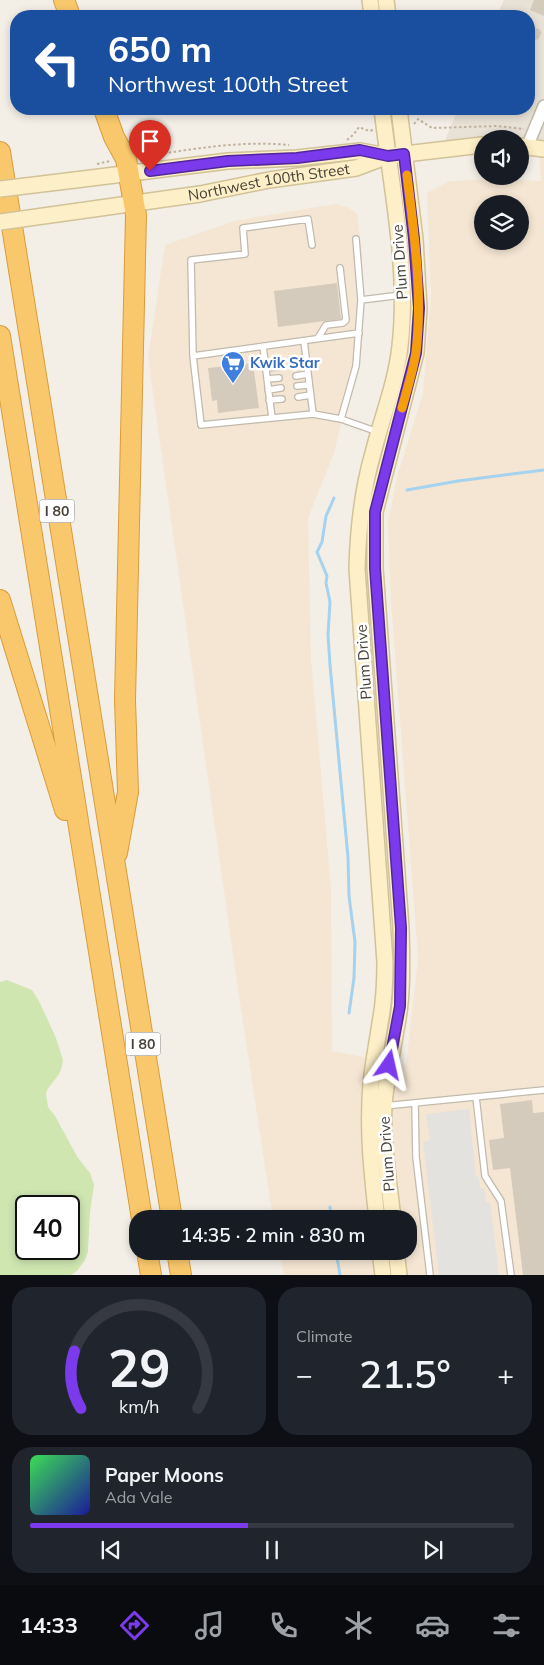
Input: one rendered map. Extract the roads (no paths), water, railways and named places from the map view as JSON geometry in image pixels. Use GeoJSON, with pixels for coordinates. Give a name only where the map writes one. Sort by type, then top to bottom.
{"type":"FeatureCollection","features":[{"type":"Feature","properties":{"kind":"highway"},"geometry":{"type":"LineString","coordinates":[[106,115],[114,137],[126,159],[136,215],[124,700],[128,792],[114,870]]}},
{"type":"Feature","properties":{"kind":"highway","name":"I 80"},"geometry":{"type":"LineString","coordinates":[[0,152],[114,870],[171,1210]]}},
{"type":"Feature","properties":{"kind":"highway","name":"I 80"},"geometry":{"type":"LineString","coordinates":[[0,336],[141,1210]]}},
{"type":"Feature","properties":{"kind":"highway"},"geometry":{"type":"LineString","coordinates":[[0,600],[87,880]]}},
{"type":"Feature","properties":{"kind":"highway"},"geometry":{"type":"LineString","coordinates":[[149,1260],[151,1275]]}},
{"type":"Feature","properties":{"kind":"highway"},"geometry":{"type":"LineString","coordinates":[[178,1260],[181,1275]]}},
{"type":"Feature","properties":{"kind":"street"},"geometry":{"type":"LineString","coordinates":[[529,140],[544,106]]}},
{"type":"Feature","properties":{"kind":"street","name":"Plum Drive"},"geometry":{"type":"LineString","coordinates":[[383,115],[402,272],[403,313],[398,361],[360,510],[357,569],[362,659],[384,933],[385,990],[374,1052],[377,1107],[385,1142],[392,1210]]}},
{"type":"Feature","properties":{"kind":"street","name":"Plum Drive"},"geometry":{"type":"LineString","coordinates":[[376,1210],[369,1145],[377,1107],[387,1079],[400,1006],[402,964],[375,568],[375,512],[416,353],[419,308],[414,239],[400,115]]}},
{"type":"Feature","properties":{"kind":"street"},"geometry":{"type":"LineString","coordinates":[[388,156],[474,146]]}},
{"type":"Feature","properties":{"kind":"street"},"geometry":{"type":"LineString","coordinates":[[529,148],[544,149]]}},
{"type":"Feature","properties":{"kind":"street","name":"Northwest 100th Street"},"geometry":{"type":"LineString","coordinates":[[0,190],[228,161],[297,158],[360,150],[388,156]]}},
{"type":"Feature","properties":{"kind":"street","name":"Northwest 100th Street"},"geometry":{"type":"LineString","coordinates":[[0,222],[200,194],[269,180],[356,168],[388,156]]}},
{"type":"Feature","properties":{"kind":"street"},"geometry":{"type":"LineString","coordinates":[[381,1260],[382,1275]]}},
{"type":"Feature","properties":{"kind":"street"},"geometry":{"type":"LineString","coordinates":[[397,1260],[399,1275]]}},
{"type":"Feature","properties":{"kind":"lane"},"geometry":{"type":"LineString","coordinates":[[312,245],[308,219],[243,228],[245,254],[191,260],[193,356],[201,425],[313,414],[341,419],[394,438]]}},
{"type":"Feature","properties":{"kind":"lane"},"geometry":{"type":"LineString","coordinates":[[341,419],[356,366],[359,333],[361,300],[356,239]]}},
{"type":"Feature","properties":{"kind":"lane"},"geometry":{"type":"LineString","coordinates":[[318,338],[326,325],[343,323],[346,320],[340,268]]}},
{"type":"Feature","properties":{"kind":"lane"},"geometry":{"type":"LineString","coordinates":[[361,300],[403,295]]}},
{"type":"Feature","properties":{"kind":"lane"},"geometry":{"type":"LineString","coordinates":[[193,356],[359,333]]}},
{"type":"Feature","properties":{"kind":"lane"},"geometry":{"type":"LineString","coordinates":[[304,341],[313,414]]}},
{"type":"Feature","properties":{"kind":"lane"},"geometry":{"type":"LineString","coordinates":[[263,346],[272,418]]}},
{"type":"Feature","properties":{"kind":"lane"},"geometry":{"type":"LineString","coordinates":[[294,365],[307,364]]}},
{"type":"Feature","properties":{"kind":"lane"},"geometry":{"type":"LineString","coordinates":[[266,368],[278,367]]}},
{"type":"Feature","properties":{"kind":"lane"},"geometry":{"type":"LineString","coordinates":[[296,376],[308,374]]}},
{"type":"Feature","properties":{"kind":"lane"},"geometry":{"type":"LineString","coordinates":[[267,379],[279,378]]}},
{"type":"Feature","properties":{"kind":"lane"},"geometry":{"type":"LineString","coordinates":[[297,386],[309,385]]}},
{"type":"Feature","properties":{"kind":"lane"},"geometry":{"type":"LineString","coordinates":[[268,390],[281,388]]}},
{"type":"Feature","properties":{"kind":"lane"},"geometry":{"type":"LineString","coordinates":[[298,397],[311,396]]}},
{"type":"Feature","properties":{"kind":"lane"},"geometry":{"type":"LineString","coordinates":[[269,400],[282,399]]}},
{"type":"Feature","properties":{"kind":"lane"},"geometry":{"type":"LineString","coordinates":[[376,825],[393,824]]}},
{"type":"Feature","properties":{"kind":"lane"},"geometry":{"type":"LineString","coordinates":[[377,1107],[544,1090]]}},
{"type":"Feature","properties":{"kind":"lane"},"geometry":{"type":"LineString","coordinates":[[476,1097],[485,1176],[501,1201],[511,1275]]}},
{"type":"Feature","properties":{"kind":"lane"},"geometry":{"type":"LineString","coordinates":[[415,1103],[416,1157],[430,1275]]}},
{"type":"Feature","properties":{"kind":"waterway"},"geometry":{"type":"LineString","coordinates":[[407,490],[458,481],[544,470]]}},
{"type":"Feature","properties":{"kind":"waterway"},"geometry":{"type":"LineString","coordinates":[[334,498],[326,516],[322,542],[317,552],[327,576],[326,583],[330,602],[328,635],[330,665],[348,857],[349,896],[355,942],[354,978],[349,1013]]}},
{"type":"Feature","properties":{"kind":"waterway"},"geometry":{"type":"LineString","coordinates":[[338,1260],[340,1275]]}},
{"type":"Feature","properties":{"kind":"place","name":"Kwik Star"},"geometry":{"type":"Point","coordinates":[233,384]}}]}
